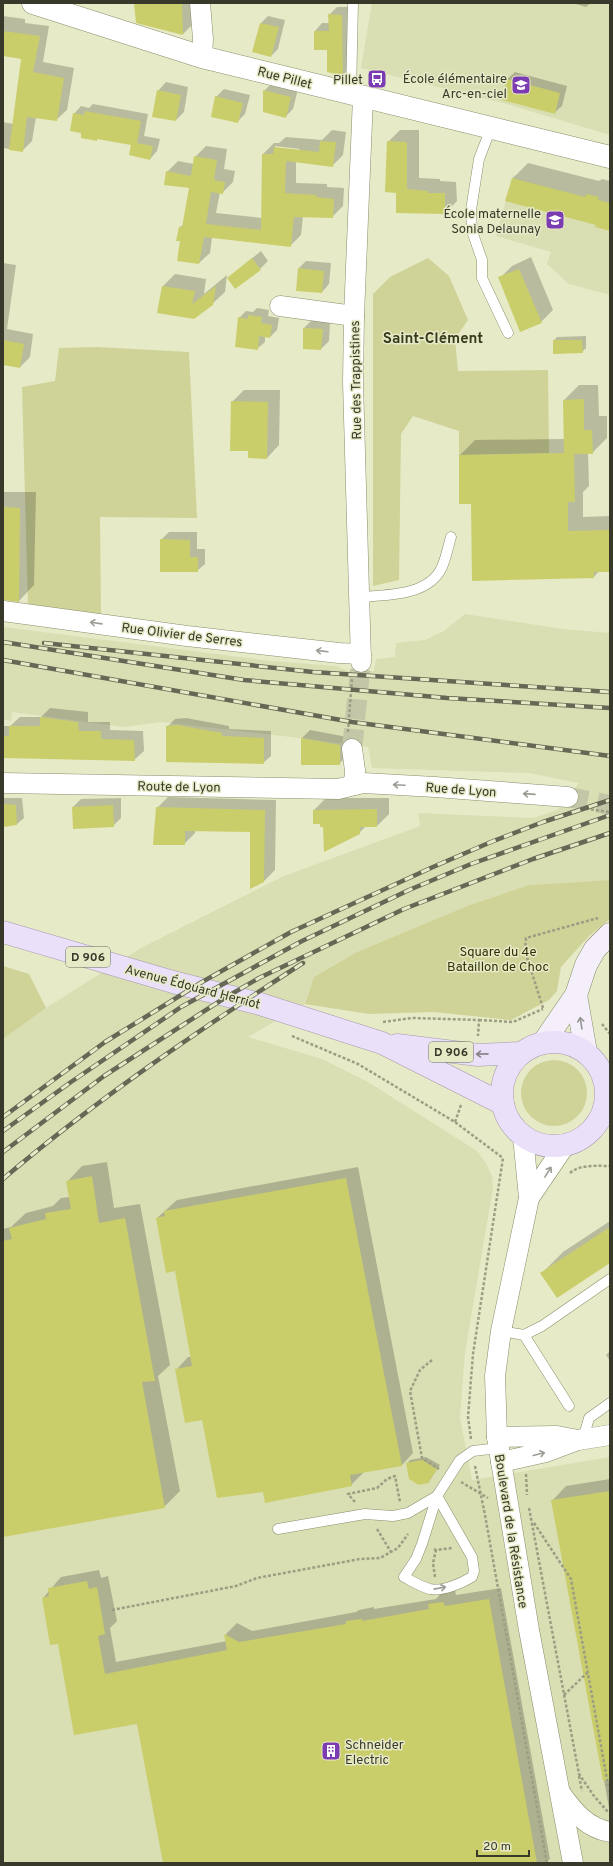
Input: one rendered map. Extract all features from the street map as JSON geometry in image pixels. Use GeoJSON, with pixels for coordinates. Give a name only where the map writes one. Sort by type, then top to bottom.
{"type":"FeatureCollection","features":[{"type":"Feature","properties":{"kind":"main road"},"geometry":{"type":"LineString","coordinates":[[543,1042],[576,995],[586,965],[607,927]]}},
{"type":"Feature","properties":{"kind":"main road","name":"Avenue Édouard Herriot"},"geometry":{"type":"LineString","coordinates":[[3,932],[173,982],[260,1004],[382,1043],[503,1104]]}},
{"type":"Feature","properties":{"kind":"main road"},"geometry":{"type":"LineString","coordinates":[[576,995],[586,1052]]}},
{"type":"Feature","properties":{"kind":"main road"},"geometry":{"type":"LineString","coordinates":[[558,1041],[573,1045],[586,1052],[597,1064],[607,1081],[605,1105],[600,1118],[601,1129],[565,1145],[550,1146],[536,1143],[523,1136],[510,1122],[503,1104],[502,1090],[505,1076],[512,1063],[521,1053],[543,1042],[558,1041]]}},
{"type":"Feature","properties":{"kind":"main road","name":"Avenue Édouard Herriot"},"geometry":{"type":"LineString","coordinates":[[382,1043],[478,1055],[521,1053]]}},
{"type":"Feature","properties":{"kind":"street","name":"Rue Pillet"},"geometry":{"type":"LineString","coordinates":[[33,3],[202,57],[610,158]]}},
{"type":"Feature","properties":{"kind":"street"},"geometry":{"type":"LineString","coordinates":[[200,3],[203,39],[202,57]]}},
{"type":"Feature","properties":{"kind":"street","name":"Rue des Trappistines"},"geometry":{"type":"LineString","coordinates":[[357,95],[353,382],[361,658]]}},
{"type":"Feature","properties":{"kind":"street"},"geometry":{"type":"LineString","coordinates":[[280,306],[354,316]]}},
{"type":"Feature","properties":{"kind":"street","name":"Rue Olivier de Serres"},"geometry":{"type":"LineString","coordinates":[[3,611],[187,636],[339,653],[361,658]]}},
{"type":"Feature","properties":{"kind":"street"},"geometry":{"type":"LineString","coordinates":[[352,749],[355,770],[354,785]]}},
{"type":"Feature","properties":{"kind":"street","name":"Route de Lyon"},"geometry":{"type":"LineString","coordinates":[[3,783],[338,790],[354,785]]}},
{"type":"Feature","properties":{"kind":"street","name":"Rue de Lyon"},"geometry":{"type":"LineString","coordinates":[[354,785],[363,783],[435,787],[568,797]]}},
{"type":"Feature","properties":{"kind":"street","name":"Boulevard de la Résistance"},"geometry":{"type":"LineString","coordinates":[[523,1136],[529,1198],[500,1331],[496,1376],[499,1449],[528,1630],[573,1863]]}},
{"type":"Feature","properties":{"kind":"street","name":"Boulevard de la Résistance"},"geometry":{"type":"LineString","coordinates":[[529,1198],[565,1145]]}},
{"type":"Feature","properties":{"kind":"street"},"geometry":{"type":"LineString","coordinates":[[499,1449],[546,1452],[581,1440],[610,1435]]}},
{"type":"Feature","properties":{"kind":"street"},"geometry":{"type":"LineString","coordinates":[[559,1792],[575,1813],[589,1825],[600,1830],[610,1832]]}},
{"type":"Feature","properties":{"kind":"lane"},"geometry":{"type":"LineString","coordinates":[[353,3],[357,95]]}},
{"type":"Feature","properties":{"kind":"lane"},"geometry":{"type":"LineString","coordinates":[[491,128],[479,159],[471,210],[472,231],[482,260],[482,278],[508,333]]}},
{"type":"Feature","properties":{"kind":"lane"},"geometry":{"type":"LineString","coordinates":[[360,597],[403,594],[430,582],[442,568],[451,537]]}},
{"type":"Feature","properties":{"kind":"lane"},"geometry":{"type":"LineString","coordinates":[[500,1331],[524,1334],[542,1326],[610,1279]]}},
{"type":"Feature","properties":{"kind":"lane"},"geometry":{"type":"LineString","coordinates":[[524,1334],[569,1406]]}},
{"type":"Feature","properties":{"kind":"lane"},"geometry":{"type":"LineString","coordinates":[[581,1440],[589,1418],[610,1403]]}},
{"type":"Feature","properties":{"kind":"lane"},"geometry":{"type":"LineString","coordinates":[[437,1496],[472,1557],[474,1571],[472,1577],[437,1590],[429,1589],[404,1577],[416,1559],[437,1496],[460,1460],[473,1451],[499,1449]]}},
{"type":"Feature","properties":{"kind":"lane"},"geometry":{"type":"LineString","coordinates":[[278,1529],[365,1514],[393,1516],[408,1513],[437,1496]]}},
{"type":"Feature","properties":{"kind":"path"},"geometry":{"type":"LineString","coordinates":[[543,1008],[525,951],[526,938],[599,918],[607,927]]}},
{"type":"Feature","properties":{"kind":"path"},"geometry":{"type":"LineString","coordinates":[[412,1018],[513,1022],[548,1006]]}},
{"type":"Feature","properties":{"kind":"path"},"geometry":{"type":"LineString","coordinates":[[478,1042],[479,1020]]}},
{"type":"Feature","properties":{"kind":"path"},"geometry":{"type":"LineString","coordinates":[[291,1036],[358,1064],[454,1122],[508,1162]]}},
{"type":"Feature","properties":{"kind":"path"},"geometry":{"type":"LineString","coordinates":[[454,1122],[463,1101]]}},
{"type":"Feature","properties":{"kind":"path"},"geometry":{"type":"LineString","coordinates":[[503,1158],[471,1368],[468,1417],[547,1863]]}},
{"type":"Feature","properties":{"kind":"path"},"geometry":{"type":"LineString","coordinates":[[567,1175],[573,1170],[589,1166],[610,1166]]}},
{"type":"Feature","properties":{"kind":"path"},"geometry":{"type":"LineString","coordinates":[[529,1507],[579,1774],[594,1796],[610,1814]]}},
{"type":"Feature","properties":{"kind":"path"},"geometry":{"type":"LineString","coordinates":[[532,1521],[571,1580],[610,1796]]}},
{"type":"Feature","properties":{"kind":"path"},"geometry":{"type":"LineString","coordinates":[[377,1529],[391,1552]]}},
{"type":"Feature","properties":{"kind":"path"},"geometry":{"type":"LineString","coordinates":[[112,1610],[236,1586],[257,1578],[360,1559],[380,1558],[403,1543],[408,1534]]}},
{"type":"Feature","properties":{"kind":"path"},"geometry":{"type":"LineString","coordinates":[[564,1695],[588,1673]]}},
{"type":"Feature","properties":{"kind":"shaded area","name":"École élémentaire Arc-en-ciel"},"geometry":{"type":"Polygon","coordinates":[[[372,3],[610,3],[610,135],[503,103],[361,68],[372,3]]]}},
{"type":"Feature","properties":{"kind":"shaded area","name":"École maternelle Sonia Delaunay"},"geometry":{"type":"Polygon","coordinates":[[[513,175],[515,175],[514,178],[584,197],[586,194],[599,197],[598,200],[610,203],[610,295],[569,284],[547,264],[551,252],[496,236],[513,175]]]}},
{"type":"Feature","properties":{"kind":"shaded area"},"geometry":{"type":"Polygon","coordinates":[[[465,614],[563,629],[610,633],[610,880],[529,885],[467,906],[357,952],[314,977],[305,1004],[248,1037],[322,1059],[368,1082],[477,1151],[486,1163],[492,1176],[493,1188],[465,1352],[460,1418],[472,1480],[610,1457],[610,1863],[3,1863],[3,1039],[46,1008],[141,948],[284,876],[420,826],[418,813],[533,818],[557,810],[579,783],[529,773],[372,768],[368,747],[161,722],[124,727],[12,712],[11,721],[3,719],[3,627],[271,661],[336,666],[348,671],[374,671],[376,659],[395,657],[396,643],[425,640],[444,631],[465,614]]]}},
{"type":"Feature","properties":{"kind":"green space"},"geometry":{"type":"Polygon","coordinates":[[[428,258],[449,276],[468,320],[455,339],[458,371],[548,370],[549,453],[459,455],[459,431],[413,416],[401,434],[399,580],[373,586],[373,294],[390,277],[428,258]]]}},
{"type":"Feature","properties":{"kind":"green space"},"geometry":{"type":"Polygon","coordinates":[[[97,347],[189,352],[197,518],[100,517],[101,614],[28,606],[22,387],[55,381],[59,348],[97,347]]]}},
{"type":"Feature","properties":{"kind":"green space","name":"Square du 4e Bataillon de Choc"},"geometry":{"type":"Polygon","coordinates":[[[610,880],[610,919],[589,936],[561,967],[557,991],[549,1000],[511,1020],[433,1012],[369,1014],[305,1004],[314,977],[357,952],[467,906],[529,885],[610,880]]]}},
{"type":"Feature","properties":{"kind":"green space"},"geometry":{"type":"Polygon","coordinates":[[[3,966],[29,974],[46,1008],[3,1039],[3,966]]]}},
{"type":"Feature","properties":{"kind":"green space"},"geometry":{"type":"Polygon","coordinates":[[[554,1060],[567,1063],[577,1070],[584,1080],[587,1093],[584,1106],[577,1116],[567,1123],[554,1126],[541,1123],[531,1116],[524,1106],[521,1093],[524,1080],[531,1070],[541,1063],[554,1060]]]}},
{"type":"Feature","properties":{"kind":"building"},"geometry":{"type":"Polygon","coordinates":[[[134,3],[182,3],[183,35],[136,23],[134,3]]]}},
{"type":"Feature","properties":{"kind":"building"},"geometry":{"type":"Polygon","coordinates":[[[328,14],[342,15],[343,76],[327,72],[327,50],[314,50],[314,31],[329,31],[328,14]]]}},
{"type":"Feature","properties":{"kind":"building"},"geometry":{"type":"Polygon","coordinates":[[[260,23],[279,27],[271,57],[252,52],[260,23]]]}},
{"type":"Feature","properties":{"kind":"building"},"geometry":{"type":"Polygon","coordinates":[[[3,31],[40,36],[33,72],[64,78],[57,121],[27,117],[23,152],[9,150],[21,59],[3,56],[3,31]]]}},
{"type":"Feature","properties":{"kind":"building"},"geometry":{"type":"Polygon","coordinates":[[[507,79],[560,93],[555,114],[502,100],[507,79]]]}},
{"type":"Feature","properties":{"kind":"building"},"geometry":{"type":"Polygon","coordinates":[[[157,90],[181,95],[176,121],[152,117],[157,90]]]}},
{"type":"Feature","properties":{"kind":"building"},"geometry":{"type":"Polygon","coordinates":[[[263,90],[291,97],[286,118],[263,112],[263,90]]]}},
{"type":"Feature","properties":{"kind":"building"},"geometry":{"type":"Polygon","coordinates":[[[215,96],[243,103],[238,123],[211,117],[215,96]]]}},
{"type":"Feature","properties":{"kind":"building"},"geometry":{"type":"Polygon","coordinates":[[[85,111],[141,121],[137,143],[153,146],[150,160],[129,155],[131,145],[97,139],[97,141],[81,138],[81,133],[70,131],[73,113],[84,115],[85,111]]]}},
{"type":"Feature","properties":{"kind":"building"},"geometry":{"type":"Polygon","coordinates":[[[320,141],[336,142],[333,167],[286,161],[285,193],[316,195],[317,197],[334,199],[333,218],[294,217],[291,247],[204,237],[199,264],[177,261],[180,241],[176,241],[179,227],[182,227],[189,188],[164,185],[166,171],[191,176],[194,156],[217,160],[214,180],[225,182],[223,194],[211,192],[206,224],[261,230],[262,154],[273,154],[274,147],[319,152],[320,141]]]}},
{"type":"Feature","properties":{"kind":"building"},"geometry":{"type":"Polygon","coordinates":[[[387,141],[407,142],[407,189],[428,191],[428,193],[445,193],[445,214],[396,213],[396,193],[385,192],[387,141]]]}},
{"type":"Feature","properties":{"kind":"building"},"geometry":{"type":"Polygon","coordinates":[[[512,178],[585,197],[586,194],[599,197],[598,200],[610,203],[610,231],[595,227],[596,225],[505,201],[512,178]]]}},
{"type":"Feature","properties":{"kind":"building"},"geometry":{"type":"Polygon","coordinates":[[[252,258],[261,270],[235,289],[227,278],[252,258]]]}},
{"type":"Feature","properties":{"kind":"building"},"geometry":{"type":"Polygon","coordinates":[[[298,268],[324,271],[322,293],[296,291],[298,268]]]}},
{"type":"Feature","properties":{"kind":"building"},"geometry":{"type":"Polygon","coordinates":[[[519,269],[542,323],[520,332],[498,277],[519,269]]]}},
{"type":"Feature","properties":{"kind":"building"},"geometry":{"type":"Polygon","coordinates":[[[162,286],[195,291],[192,304],[216,286],[213,305],[194,319],[157,313],[162,286]]]}},
{"type":"Feature","properties":{"kind":"building"},"geometry":{"type":"Polygon","coordinates":[[[248,315],[262,317],[261,323],[272,325],[270,338],[259,336],[258,350],[235,347],[238,317],[248,319],[248,315]]]}},
{"type":"Feature","properties":{"kind":"building"},"geometry":{"type":"Polygon","coordinates":[[[303,328],[323,329],[321,350],[303,349],[303,328]]]}},
{"type":"Feature","properties":{"kind":"building"},"geometry":{"type":"Polygon","coordinates":[[[3,340],[24,344],[20,368],[3,365],[3,340]]]}},
{"type":"Feature","properties":{"kind":"building"},"geometry":{"type":"Polygon","coordinates":[[[553,340],[582,340],[583,353],[553,354],[553,340]]]}},
{"type":"Feature","properties":{"kind":"building"},"geometry":{"type":"Polygon","coordinates":[[[584,399],[584,430],[592,430],[593,454],[574,454],[575,502],[568,502],[568,531],[610,530],[610,572],[594,572],[594,578],[472,581],[471,504],[459,504],[459,455],[564,453],[563,400],[584,399]]]}},
{"type":"Feature","properties":{"kind":"building"},"geometry":{"type":"Polygon","coordinates":[[[231,401],[268,402],[267,459],[248,458],[248,451],[230,451],[231,401]]]}},
{"type":"Feature","properties":{"kind":"building"},"geometry":{"type":"Polygon","coordinates":[[[3,507],[20,508],[19,602],[3,600],[3,507]]]}},
{"type":"Feature","properties":{"kind":"building"},"geometry":{"type":"Polygon","coordinates":[[[160,539],[190,540],[190,557],[198,557],[198,572],[160,572],[160,539]]]}},
{"type":"Feature","properties":{"kind":"building"},"geometry":{"type":"Polygon","coordinates":[[[40,717],[78,722],[79,731],[101,731],[101,739],[134,740],[135,761],[3,758],[3,736],[9,736],[9,726],[40,726],[40,717]]]}},
{"type":"Feature","properties":{"kind":"building"},"geometry":{"type":"Polygon","coordinates":[[[178,725],[222,733],[222,736],[264,738],[264,764],[166,762],[166,726],[178,725]]]}},
{"type":"Feature","properties":{"kind":"building"},"geometry":{"type":"Polygon","coordinates":[[[301,738],[340,745],[340,765],[301,765],[301,738]]]}},
{"type":"Feature","properties":{"kind":"building"},"geometry":{"type":"Polygon","coordinates":[[[3,804],[16,805],[17,825],[3,827],[3,804]]]}},
{"type":"Feature","properties":{"kind":"building"},"geometry":{"type":"Polygon","coordinates":[[[113,805],[114,827],[73,829],[72,807],[113,805]]]}},
{"type":"Feature","properties":{"kind":"building"},"geometry":{"type":"Polygon","coordinates":[[[156,807],[265,810],[264,882],[250,889],[250,832],[185,831],[185,845],[153,845],[156,807]]]}},
{"type":"Feature","properties":{"kind":"building"},"geometry":{"type":"Polygon","coordinates":[[[377,809],[377,827],[360,827],[360,834],[324,852],[323,827],[320,827],[320,824],[313,824],[313,810],[377,809]]]}},
{"type":"Feature","properties":{"kind":"building"},"geometry":{"type":"Polygon","coordinates":[[[92,1176],[99,1223],[125,1218],[155,1381],[142,1382],[165,1508],[3,1537],[3,1241],[12,1239],[9,1228],[46,1219],[45,1213],[71,1209],[66,1181],[92,1176]]]}},
{"type":"Feature","properties":{"kind":"building"},"geometry":{"type":"Polygon","coordinates":[[[346,1178],[402,1466],[350,1475],[352,1486],[265,1503],[263,1492],[217,1498],[202,1420],[185,1423],[175,1369],[192,1366],[175,1271],[166,1273],[156,1218],[165,1216],[164,1211],[346,1178]]]}},
{"type":"Feature","properties":{"kind":"building"},"geometry":{"type":"Polygon","coordinates":[[[610,1227],[610,1263],[557,1298],[540,1273],[610,1227]]]}},
{"type":"Feature","properties":{"kind":"building"},"geometry":{"type":"Polygon","coordinates":[[[422,1460],[437,1469],[428,1483],[419,1485],[409,1479],[406,1463],[422,1460]]]}},
{"type":"Feature","properties":{"kind":"building"},"geometry":{"type":"Polygon","coordinates":[[[610,1491],[610,1780],[603,1781],[551,1500],[610,1491]]]}},
{"type":"Feature","properties":{"kind":"building","name":"Schneider Electric"},"geometry":{"type":"Polygon","coordinates":[[[87,1581],[89,1589],[97,1587],[105,1634],[98,1636],[105,1674],[227,1650],[224,1634],[239,1642],[346,1624],[346,1621],[362,1619],[362,1621],[429,1609],[428,1604],[443,1602],[445,1606],[489,1599],[537,1863],[163,1863],[137,1724],[74,1735],[58,1644],[50,1645],[42,1598],[49,1596],[48,1588],[87,1581]]]}},
{"type":"Feature","properties":{"kind":"tunnel"},"geometry":{"type":"LineString","coordinates":[[352,749],[361,662]]}},
{"type":"Feature","properties":{"kind":"tunnel"},"geometry":{"type":"LineString","coordinates":[[568,797],[610,805]]}},
{"type":"Feature","properties":{"kind":"railway"},"geometry":{"type":"LineString","coordinates":[[3,642],[244,680],[447,698],[610,708]]}},
{"type":"Feature","properties":{"kind":"railway"},"geometry":{"type":"LineString","coordinates":[[44,643],[313,672],[610,692]]}},
{"type":"Feature","properties":{"kind":"railway"},"geometry":{"type":"LineString","coordinates":[[3,660],[352,722],[610,756]]}},
{"type":"Feature","properties":{"kind":"railway"},"geometry":{"type":"LineString","coordinates":[[3,1117],[105,1042],[202,982],[291,932],[491,842],[543,822],[610,800]]}},
{"type":"Feature","properties":{"kind":"railway"},"geometry":{"type":"LineString","coordinates":[[3,1131],[71,1082],[181,1007],[302,941],[409,890],[471,864],[610,815]]}},
{"type":"Feature","properties":{"kind":"railway"},"geometry":{"type":"LineString","coordinates":[[3,1152],[104,1076],[223,999],[259,978],[404,909],[533,859],[610,833]]}},
{"type":"Feature","properties":{"kind":"railway"},"geometry":{"type":"LineString","coordinates":[[3,1179],[75,1121],[149,1066],[303,963]]}},
{"type":"Feature","properties":{"kind":"place","name":"Pillet"},"geometry":{"type":"Point","coordinates":[377,79]}},
{"type":"Feature","properties":{"kind":"place","name":"École élémentaire Arc-en-ciel"},"geometry":{"type":"Point","coordinates":[521,85]}},
{"type":"Feature","properties":{"kind":"place","name":"École maternelle Sonia Delaunay"},"geometry":{"type":"Point","coordinates":[555,220]}},
{"type":"Feature","properties":{"kind":"place","name":"Schneider Electric"},"geometry":{"type":"Point","coordinates":[331,1751]}},
{"type":"Feature","properties":{"kind":"district","name":"Saint-Clément"},"geometry":{"type":"Point","coordinates":[433,338]}}]}
